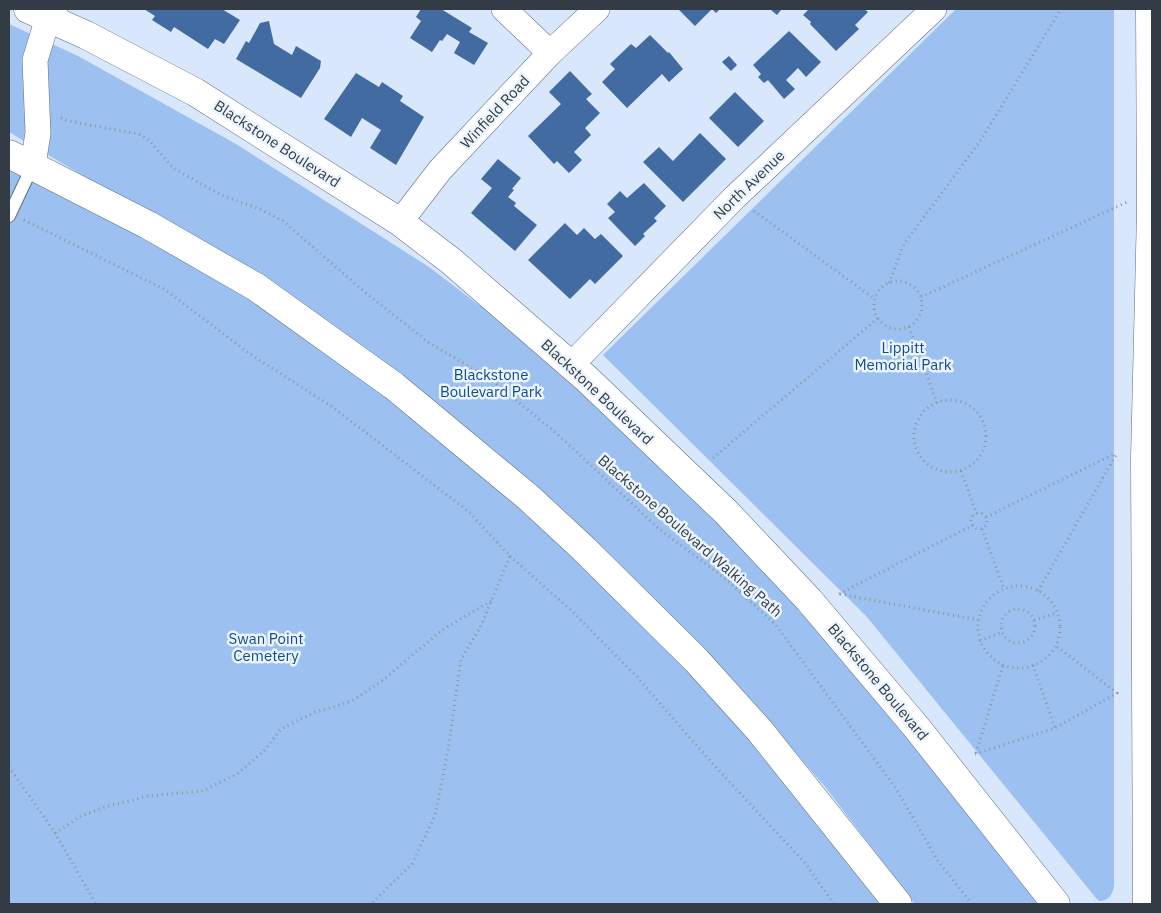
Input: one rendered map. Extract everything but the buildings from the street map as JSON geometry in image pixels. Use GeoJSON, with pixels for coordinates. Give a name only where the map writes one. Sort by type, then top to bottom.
{"type":"FeatureCollection","features":[{"type":"Feature","properties":{"kind":"main road"},"geometry":{"type":"LineString","coordinates":[[1147,904],[1149,700],[1148,456],[1152,211],[1150,9]]}},
{"type":"Feature","properties":{"kind":"main road","name":"Blackstone Boulevard"},"geometry":{"type":"LineString","coordinates":[[44,12],[195,92],[400,222],[451,261],[587,379],[726,512],[809,600],[917,728],[1056,904]]}},
{"type":"Feature","properties":{"kind":"main road"},"geometry":{"type":"LineString","coordinates":[[21,160],[148,225],[256,287],[394,386],[528,497],[584,549],[696,660],[760,731],[898,904]]}},
{"type":"Feature","properties":{"kind":"street"},"geometry":{"type":"LineString","coordinates":[[504,9],[550,53]]}},
{"type":"Feature","properties":{"kind":"street","name":"Winfield Road"},"geometry":{"type":"LineString","coordinates":[[400,222],[440,170],[550,53],[597,9]]}},
{"type":"Feature","properties":{"kind":"street","name":"North Avenue"},"geometry":{"type":"LineString","coordinates":[[570,366],[735,197],[934,9]]}},
{"type":"Feature","properties":{"kind":"street"},"geometry":{"type":"LineString","coordinates":[[21,160],[38,133],[35,60],[44,12]]}},
{"type":"Feature","properties":{"kind":"lane"},"geometry":{"type":"LineString","coordinates":[[10,214],[21,160]]}},
{"type":"Feature","properties":{"kind":"path"},"geometry":{"type":"LineString","coordinates":[[889,283],[904,244],[981,140],[1062,9]]}},
{"type":"Feature","properties":{"kind":"path","name":"Blackstone Boulevard Walking Path"},"geometry":{"type":"LineString","coordinates":[[37,108],[68,121],[139,134],[149,140],[173,168],[221,195],[260,209],[283,221],[374,300],[428,342],[491,380],[555,432],[658,528],[726,580],[775,624],[895,786],[938,861],[972,904]]}},
{"type":"Feature","properties":{"kind":"path"},"geometry":{"type":"LineString","coordinates":[[735,197],[875,299]]}},
{"type":"Feature","properties":{"kind":"path"},"geometry":{"type":"LineString","coordinates":[[921,297],[1118,206]]}},
{"type":"Feature","properties":{"kind":"path"},"geometry":{"type":"LineString","coordinates":[[10,214],[164,289],[250,354],[331,406],[468,511],[510,556],[572,611],[638,677],[712,763],[804,863],[834,904]]}},
{"type":"Feature","properties":{"kind":"path"},"geometry":{"type":"LineString","coordinates":[[896,281],[912,284],[921,297],[922,312],[918,319],[909,327],[890,328],[883,324],[875,312],[875,299],[878,292],[889,283],[896,281]]}},
{"type":"Feature","properties":{"kind":"path"},"geometry":{"type":"LineString","coordinates":[[713,458],[878,318]]}},
{"type":"Feature","properties":{"kind":"path"},"geometry":{"type":"LineString","coordinates":[[909,327],[937,402]]}},
{"type":"Feature","properties":{"kind":"path"},"geometry":{"type":"LineString","coordinates":[[951,400],[963,402],[973,408],[981,417],[986,428],[983,452],[976,462],[961,470],[943,472],[932,468],[922,460],[916,450],[913,438],[915,426],[920,416],[928,407],[937,402],[951,400]]}},
{"type":"Feature","properties":{"kind":"path"},"geometry":{"type":"LineString","coordinates":[[986,517],[1117,453],[1038,591]]}},
{"type":"Feature","properties":{"kind":"path"},"geometry":{"type":"LineString","coordinates":[[961,470],[977,514]]}},
{"type":"Feature","properties":{"kind":"path"},"geometry":{"type":"LineString","coordinates":[[977,514],[982,514],[986,517]]}},
{"type":"Feature","properties":{"kind":"path"},"geometry":{"type":"LineString","coordinates":[[977,514],[972,519],[973,525],[978,529],[986,525],[986,517]]}},
{"type":"Feature","properties":{"kind":"path"},"geometry":{"type":"LineString","coordinates":[[973,525],[839,594],[978,620]]}},
{"type":"Feature","properties":{"kind":"path"},"geometry":{"type":"LineString","coordinates":[[982,528],[1004,589]]}},
{"type":"Feature","properties":{"kind":"path"},"geometry":{"type":"LineString","coordinates":[[371,904],[412,864],[435,815],[448,750],[461,659],[480,628],[510,556]]}},
{"type":"Feature","properties":{"kind":"path"},"geometry":{"type":"LineString","coordinates":[[1025,587],[1038,591],[1052,604],[1057,613],[1059,635],[1055,645],[1042,661],[1033,665],[1023,668],[1003,665],[985,651],[980,640],[978,620],[982,608],[990,598],[1004,589],[1025,587]]}},
{"type":"Feature","properties":{"kind":"path"},"geometry":{"type":"LineString","coordinates":[[55,833],[81,816],[105,807],[148,796],[203,791],[237,774],[264,750],[281,729],[313,713],[352,701],[383,680],[442,630],[491,601]]}},
{"type":"Feature","properties":{"kind":"path"},"geometry":{"type":"LineString","coordinates":[[1012,609],[1028,611],[1034,620],[1035,630],[1026,641],[1012,642],[1007,640],[1002,632],[1004,616],[1012,609]]}},
{"type":"Feature","properties":{"kind":"path"},"geometry":{"type":"LineString","coordinates":[[1034,620],[1057,613]]}},
{"type":"Feature","properties":{"kind":"path"},"geometry":{"type":"LineString","coordinates":[[980,640],[1002,632]]}},
{"type":"Feature","properties":{"kind":"path"},"geometry":{"type":"LineString","coordinates":[[1003,665],[975,754],[1055,728],[1117,693],[1055,645]]}},
{"type":"Feature","properties":{"kind":"path"},"geometry":{"type":"LineString","coordinates":[[1033,665],[1055,728]]}},
{"type":"Feature","properties":{"kind":"path"},"geometry":{"type":"LineString","coordinates":[[9,767],[55,833],[96,904]]}},
{"type":"Feature","properties":{"kind":"green space","name":"Lippitt Memorial Park"},"geometry":{"type":"Polygon","coordinates":[[[956,9],[1114,9],[1114,885],[1110,896],[1102,901],[1096,898],[867,617],[603,355],[956,9]]]}},
{"type":"Feature","properties":{"kind":"green space","name":"Blackstone Boulevard Park"},"geometry":{"type":"Polygon","coordinates":[[[9,24],[78,56],[236,144],[429,267],[526,341],[612,417],[723,527],[900,722],[1041,904],[915,904],[826,788],[727,673],[635,585],[249,273],[9,132],[9,24]]]}},
{"type":"Feature","properties":{"kind":"green space","name":"Swan Point Cemetery"},"geometry":{"type":"Polygon","coordinates":[[[9,169],[306,317],[589,554],[900,904],[9,904],[9,169]]]}}]}
